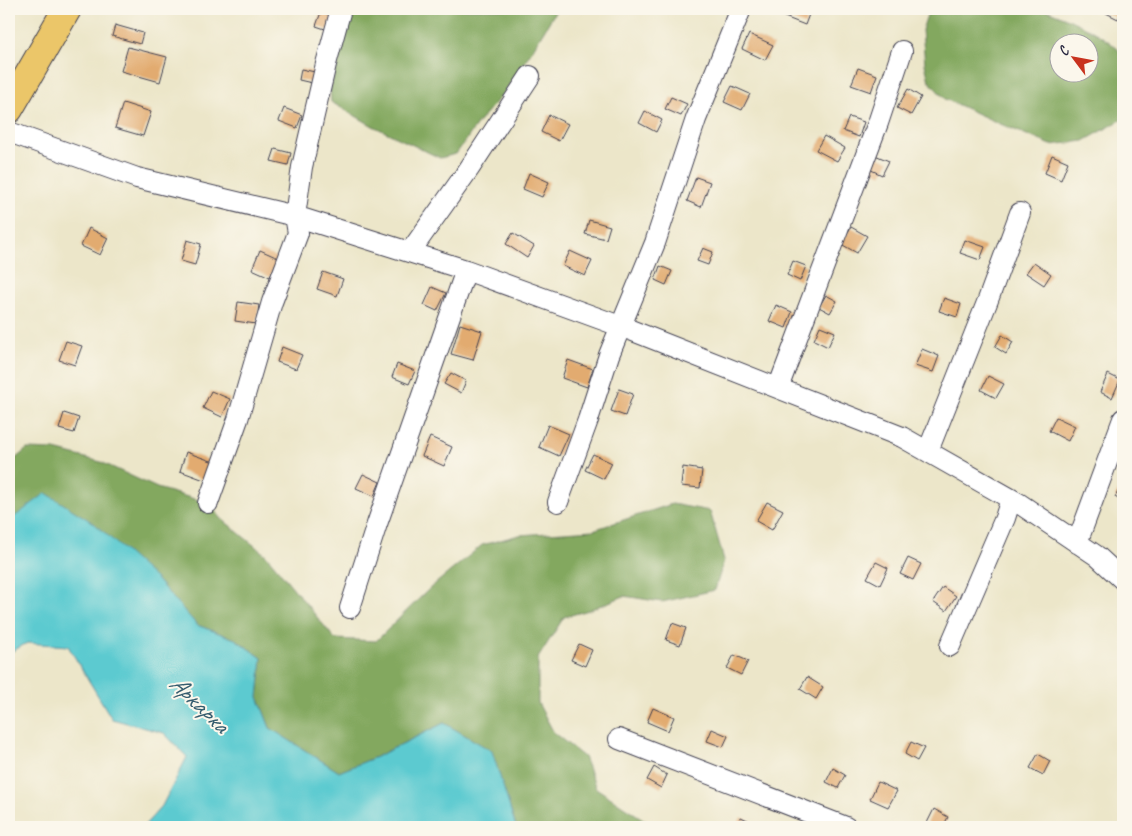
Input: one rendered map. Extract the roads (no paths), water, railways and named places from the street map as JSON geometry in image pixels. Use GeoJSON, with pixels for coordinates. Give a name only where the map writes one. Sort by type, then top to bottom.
{"type":"FeatureCollection","features":[{"type":"Feature","properties":{"kind":"main road"},"geometry":{"type":"LineString","coordinates":[[9,109],[67,9]]}},
{"type":"Feature","properties":{"kind":"street"},"geometry":{"type":"LineString","coordinates":[[208,503],[238,420],[272,302],[298,233],[295,216],[302,167],[341,9]]}},
{"type":"Feature","properties":{"kind":"street"},"geometry":{"type":"LineString","coordinates":[[558,502],[620,326],[655,243],[696,120],[740,9]]}},
{"type":"Feature","properties":{"kind":"street"},"geometry":{"type":"LineString","coordinates":[[778,388],[878,123],[902,51]]}},
{"type":"Feature","properties":{"kind":"street"},"geometry":{"type":"LineString","coordinates":[[410,252],[469,169],[530,76]]}},
{"type":"Feature","properties":{"kind":"street"},"geometry":{"type":"LineString","coordinates":[[9,132],[137,178],[295,216],[466,270],[620,326],[902,437],[1011,499],[1097,556],[1123,580]]}},
{"type":"Feature","properties":{"kind":"street"},"geometry":{"type":"LineString","coordinates":[[928,452],[1020,213]]}},
{"type":"Feature","properties":{"kind":"street"},"geometry":{"type":"LineString","coordinates":[[350,608],[377,524],[466,270]]}},
{"type":"Feature","properties":{"kind":"street"},"geometry":{"type":"LineString","coordinates":[[1077,542],[1123,419]]}},
{"type":"Feature","properties":{"kind":"street"},"geometry":{"type":"LineString","coordinates":[[950,646],[1006,518],[1011,499]]}},
{"type":"Feature","properties":{"kind":"street"},"geometry":{"type":"LineString","coordinates":[[619,739],[846,827]]}},
{"type":"Feature","properties":{"kind":"water","name":"Аркарка"},"geometry":{"type":"Polygon","coordinates":[[[46,493],[95,524],[156,579],[197,625],[235,639],[262,658],[258,697],[270,728],[339,772],[376,757],[444,723],[492,751],[516,827],[143,827],[162,806],[187,757],[164,733],[112,719],[68,646],[27,643],[9,653],[9,521],[46,493]]]}}]}
